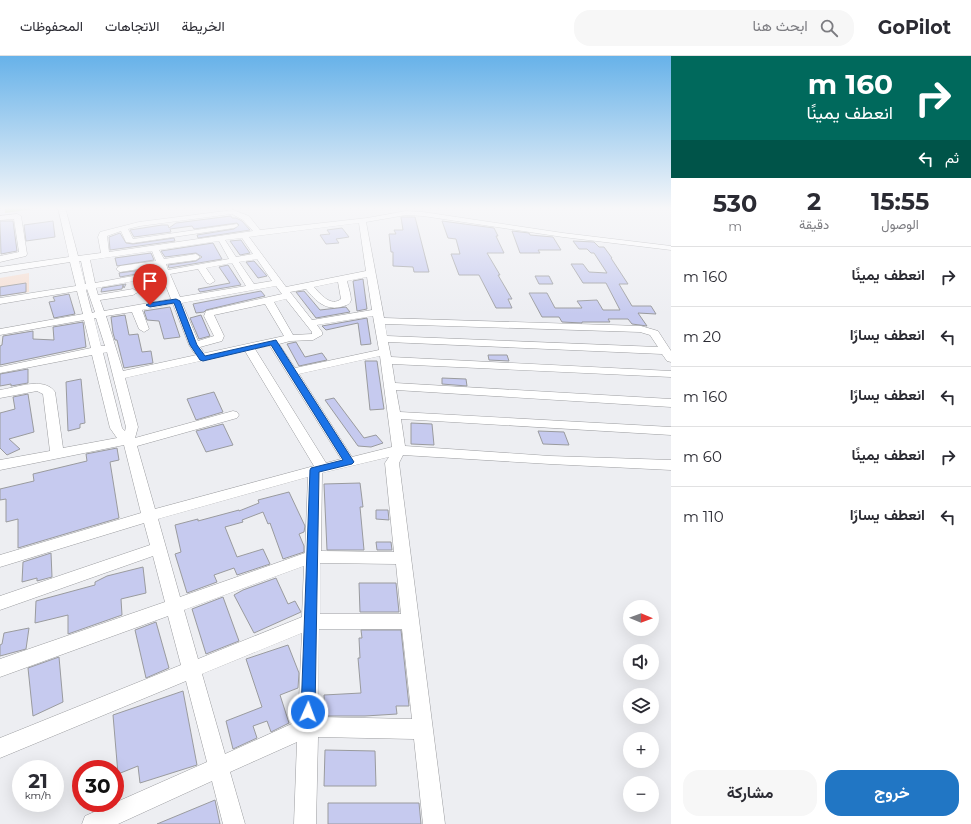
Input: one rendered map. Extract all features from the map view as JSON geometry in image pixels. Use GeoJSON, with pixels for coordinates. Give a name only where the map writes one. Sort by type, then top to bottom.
{"type":"FeatureCollection","features":[{"type":"Feature","properties":{"kind":"street"},"geometry":{"type":"LineString","coordinates":[[21,243],[24,267]]}},
{"type":"Feature","properties":{"kind":"street"},"geometry":{"type":"LineString","coordinates":[[74,243],[95,298],[118,376],[132,427],[129,440],[234,824]]}},
{"type":"Feature","properties":{"kind":"street"},"geometry":{"type":"LineString","coordinates":[[103,243],[106,255]]}},
{"type":"Feature","properties":{"kind":"street"},"geometry":{"type":"LineString","coordinates":[[0,275],[106,255],[184,243]]}},
{"type":"Feature","properties":{"kind":"street"},"geometry":{"type":"LineString","coordinates":[[0,270],[156,252],[216,243]]}},
{"type":"Feature","properties":{"kind":"street"},"geometry":{"type":"LineString","coordinates":[[223,243],[252,288]]}},
{"type":"Feature","properties":{"kind":"street"},"geometry":{"type":"LineString","coordinates":[[118,376],[290,338],[313,337],[317,335],[317,332],[283,290],[249,243]]}},
{"type":"Feature","properties":{"kind":"street"},"geometry":{"type":"LineString","coordinates":[[369,243],[378,316],[399,450],[392,463],[434,824]]}},
{"type":"Feature","properties":{"kind":"street"},"geometry":{"type":"LineString","coordinates":[[628,243],[671,248]]}},
{"type":"Feature","properties":{"kind":"street"},"geometry":{"type":"LineString","coordinates":[[156,252],[166,272],[194,345],[203,358]]}},
{"type":"Feature","properties":{"kind":"street"},"geometry":{"type":"LineString","coordinates":[[0,259],[23,254]]}},
{"type":"Feature","properties":{"kind":"street"},"geometry":{"type":"LineString","coordinates":[[0,301],[258,256]]}},
{"type":"Feature","properties":{"kind":"street"},"geometry":{"type":"LineString","coordinates":[[120,269],[196,257]]}},
{"type":"Feature","properties":{"kind":"street"},"geometry":{"type":"LineString","coordinates":[[80,261],[80,288],[116,428],[121,435],[129,440]]}},
{"type":"Feature","properties":{"kind":"street"},"geometry":{"type":"LineString","coordinates":[[200,266],[210,281]]}},
{"type":"Feature","properties":{"kind":"street"},"geometry":{"type":"LineString","coordinates":[[0,332],[252,288],[283,290],[372,273]]}},
{"type":"Feature","properties":{"kind":"street"},"geometry":{"type":"LineString","coordinates":[[308,285],[323,302],[332,305],[342,303],[346,299],[342,278]]}},
{"type":"Feature","properties":{"kind":"street"},"geometry":{"type":"LineString","coordinates":[[194,345],[218,339],[220,336],[209,316],[210,313],[268,300],[283,290]]}},
{"type":"Feature","properties":{"kind":"street"},"geometry":{"type":"LineString","coordinates":[[95,298],[133,292]]}},
{"type":"Feature","properties":{"kind":"street"},"geometry":{"type":"LineString","coordinates":[[268,300],[290,338]]}},
{"type":"Feature","properties":{"kind":"street"},"geometry":{"type":"LineString","coordinates":[[136,308],[144,329]]}},
{"type":"Feature","properties":{"kind":"street"},"geometry":{"type":"LineString","coordinates":[[310,323],[378,316],[641,329],[654,333],[668,355]]}},
{"type":"Feature","properties":{"kind":"street"},"geometry":{"type":"LineString","coordinates":[[273,342],[349,462]]}},
{"type":"Feature","properties":{"kind":"street"},"geometry":{"type":"LineString","coordinates":[[0,370],[110,348]]}},
{"type":"Feature","properties":{"kind":"street"},"geometry":{"type":"LineString","coordinates":[[249,348],[318,469],[312,557],[305,824]]}},
{"type":"Feature","properties":{"kind":"street"},"geometry":{"type":"LineString","coordinates":[[384,350],[671,374]]}},
{"type":"Feature","properties":{"kind":"street"},"geometry":{"type":"LineString","coordinates":[[292,372],[384,350],[668,355]]}},
{"type":"Feature","properties":{"kind":"street"},"geometry":{"type":"LineString","coordinates":[[390,386],[671,403]]}},
{"type":"Feature","properties":{"kind":"street"},"geometry":{"type":"LineString","coordinates":[[0,394],[37,387],[49,392],[57,453]]}},
{"type":"Feature","properties":{"kind":"street"},"geometry":{"type":"LineString","coordinates":[[0,465],[129,440],[233,415]]}},
{"type":"Feature","properties":{"kind":"street"},"geometry":{"type":"LineString","coordinates":[[394,415],[671,431]]}},
{"type":"Feature","properties":{"kind":"street"},"geometry":{"type":"LineString","coordinates":[[0,561],[150,516],[318,469],[399,450],[550,460],[671,465]]}},
{"type":"Feature","properties":{"kind":"street"},"geometry":{"type":"LineString","coordinates":[[0,603],[159,548]]}},
{"type":"Feature","properties":{"kind":"street"},"geometry":{"type":"LineString","coordinates":[[0,668],[312,557],[403,558]]}},
{"type":"Feature","properties":{"kind":"street"},"geometry":{"type":"LineString","coordinates":[[0,748],[310,622],[410,621]]}},
{"type":"Feature","properties":{"kind":"street"},"geometry":{"type":"LineString","coordinates":[[93,824],[307,727],[423,729]]}},
{"type":"Feature","properties":{"kind":"shaded area"},"geometry":{"type":"Polygon","coordinates":[[[29,273],[29,292],[0,296],[0,278],[29,273]]]}},
{"type":"Feature","properties":{"kind":"building"},"geometry":{"type":"Polygon","coordinates":[[[1,243],[16,243],[17,251],[1,254],[1,243]]]}},
{"type":"Feature","properties":{"kind":"building"},"geometry":{"type":"Polygon","coordinates":[[[109,243],[162,243],[110,250],[109,243]]]}},
{"type":"Feature","properties":{"kind":"building"},"geometry":{"type":"Polygon","coordinates":[[[213,243],[222,259],[169,268],[168,265],[196,261],[202,257],[196,253],[165,257],[161,251],[213,243]]]}},
{"type":"Feature","properties":{"kind":"building"},"geometry":{"type":"Polygon","coordinates":[[[231,243],[243,243],[250,253],[240,255],[231,243]]]}},
{"type":"Feature","properties":{"kind":"building"},"geometry":{"type":"Polygon","coordinates":[[[390,243],[422,243],[429,272],[414,272],[413,267],[393,266],[393,252],[391,252],[390,243]]]}},
{"type":"Feature","properties":{"kind":"building"},"geometry":{"type":"Polygon","coordinates":[[[457,243],[499,243],[504,253],[487,253],[512,299],[508,299],[512,308],[496,308],[479,275],[459,275],[451,254],[460,254],[457,243]]]}},
{"type":"Feature","properties":{"kind":"building"},"geometry":{"type":"Polygon","coordinates":[[[516,243],[557,243],[561,250],[538,250],[540,253],[520,253],[516,243]]]}},
{"type":"Feature","properties":{"kind":"building"},"geometry":{"type":"Polygon","coordinates":[[[574,243],[595,243],[599,247],[604,247],[628,284],[619,284],[632,306],[651,306],[656,314],[638,313],[647,326],[632,324],[628,319],[608,319],[610,322],[582,323],[562,322],[559,317],[542,317],[529,293],[547,293],[555,308],[582,308],[577,301],[597,300],[603,310],[620,310],[606,283],[583,283],[571,264],[583,264],[589,272],[607,273],[594,253],[591,253],[587,249],[579,249],[574,243]]]}},
{"type":"Feature","properties":{"kind":"building"},"geometry":{"type":"Polygon","coordinates":[[[151,253],[154,260],[117,266],[115,258],[151,253]]]}},
{"type":"Feature","properties":{"kind":"building"},"geometry":{"type":"Polygon","coordinates":[[[254,261],[267,276],[258,278],[246,262],[254,261]]]}},
{"type":"Feature","properties":{"kind":"building"},"geometry":{"type":"Polygon","coordinates":[[[228,265],[241,285],[200,292],[198,289],[230,283],[219,267],[228,265]]]}},
{"type":"Feature","properties":{"kind":"building"},"geometry":{"type":"Polygon","coordinates":[[[157,268],[158,270],[120,277],[119,273],[157,268]]]}},
{"type":"Feature","properties":{"kind":"building"},"geometry":{"type":"Polygon","coordinates":[[[535,276],[549,276],[553,284],[539,284],[535,276]]]}},
{"type":"Feature","properties":{"kind":"building"},"geometry":{"type":"Polygon","coordinates":[[[363,279],[367,309],[357,311],[353,281],[363,279]]]}},
{"type":"Feature","properties":{"kind":"building"},"geometry":{"type":"Polygon","coordinates":[[[26,283],[26,292],[0,296],[0,287],[26,283]]]}},
{"type":"Feature","properties":{"kind":"building"},"geometry":{"type":"Polygon","coordinates":[[[126,284],[124,288],[123,285],[122,289],[101,292],[102,288],[126,284]]]}},
{"type":"Feature","properties":{"kind":"building"},"geometry":{"type":"Polygon","coordinates":[[[261,291],[265,296],[206,310],[204,312],[196,313],[193,304],[261,291]]]}},
{"type":"Feature","properties":{"kind":"building"},"geometry":{"type":"Polygon","coordinates":[[[304,291],[320,310],[346,307],[350,312],[316,318],[296,292],[304,291]]]}},
{"type":"Feature","properties":{"kind":"building"},"geometry":{"type":"Polygon","coordinates":[[[69,294],[75,314],[54,318],[49,302],[55,301],[53,297],[69,294]]]}},
{"type":"Feature","properties":{"kind":"building"},"geometry":{"type":"Polygon","coordinates":[[[170,307],[180,337],[164,339],[159,321],[147,320],[144,311],[170,307]]]}},
{"type":"Feature","properties":{"kind":"building"},"geometry":{"type":"Polygon","coordinates":[[[125,315],[129,335],[138,334],[142,352],[151,351],[153,363],[124,368],[117,340],[115,340],[113,333],[111,317],[125,315]]]}},
{"type":"Feature","properties":{"kind":"building"},"geometry":{"type":"Polygon","coordinates":[[[201,315],[210,336],[199,339],[190,318],[201,315]]]}},
{"type":"Feature","properties":{"kind":"building"},"geometry":{"type":"Polygon","coordinates":[[[367,318],[371,344],[361,345],[358,323],[326,330],[322,326],[367,318]]]}},
{"type":"Feature","properties":{"kind":"building"},"geometry":{"type":"Polygon","coordinates":[[[83,322],[86,347],[0,365],[0,346],[2,345],[3,336],[33,331],[33,339],[54,340],[53,327],[83,322]]]}},
{"type":"Feature","properties":{"kind":"building"},"geometry":{"type":"Polygon","coordinates":[[[296,342],[305,357],[322,353],[327,360],[299,366],[287,344],[296,342]]]}},
{"type":"Feature","properties":{"kind":"building"},"geometry":{"type":"Polygon","coordinates":[[[488,355],[507,355],[509,361],[489,360],[488,355]]]}},
{"type":"Feature","properties":{"kind":"building"},"geometry":{"type":"Polygon","coordinates":[[[365,361],[377,361],[384,409],[370,410],[365,361]]]}},
{"type":"Feature","properties":{"kind":"building"},"geometry":{"type":"Polygon","coordinates":[[[28,369],[28,383],[0,386],[0,374],[28,369]]]}},
{"type":"Feature","properties":{"kind":"building"},"geometry":{"type":"Polygon","coordinates":[[[442,378],[466,379],[467,386],[442,384],[442,378]]]}},
{"type":"Feature","properties":{"kind":"building"},"geometry":{"type":"Polygon","coordinates":[[[81,379],[85,423],[80,424],[80,428],[68,431],[66,382],[81,379]]]}},
{"type":"Feature","properties":{"kind":"building"},"geometry":{"type":"Polygon","coordinates":[[[214,392],[223,412],[196,420],[187,399],[214,392]]]}},
{"type":"Feature","properties":{"kind":"building"},"geometry":{"type":"Polygon","coordinates":[[[28,394],[34,432],[9,439],[20,449],[7,455],[0,448],[0,413],[15,409],[13,397],[28,394]]]}},
{"type":"Feature","properties":{"kind":"building"},"geometry":{"type":"Polygon","coordinates":[[[334,398],[364,438],[376,435],[383,443],[371,447],[358,446],[325,400],[334,398]]]}},
{"type":"Feature","properties":{"kind":"building"},"geometry":{"type":"Polygon","coordinates":[[[411,423],[432,424],[434,445],[411,444],[411,423]]]}},
{"type":"Feature","properties":{"kind":"building"},"geometry":{"type":"Polygon","coordinates":[[[223,424],[233,445],[206,452],[196,431],[223,424]]]}},
{"type":"Feature","properties":{"kind":"building"},"geometry":{"type":"Polygon","coordinates":[[[538,431],[564,432],[569,445],[543,444],[538,431]]]}},
{"type":"Feature","properties":{"kind":"building"},"geometry":{"type":"Polygon","coordinates":[[[117,448],[119,460],[110,462],[119,518],[18,548],[18,519],[6,522],[6,499],[0,500],[0,489],[34,481],[33,474],[87,461],[86,454],[117,448]]]}},
{"type":"Feature","properties":{"kind":"building"},"geometry":{"type":"Polygon","coordinates":[[[360,483],[363,507],[360,507],[364,550],[327,550],[324,484],[360,483]]]}},
{"type":"Feature","properties":{"kind":"building"},"geometry":{"type":"Polygon","coordinates":[[[289,492],[305,526],[304,532],[299,534],[304,546],[304,552],[283,559],[270,523],[268,524],[263,512],[242,520],[243,522],[225,527],[237,557],[263,549],[270,564],[237,575],[234,568],[214,575],[217,582],[187,593],[175,554],[181,552],[175,525],[239,511],[259,503],[258,500],[289,492]]]}},
{"type":"Feature","properties":{"kind":"building"},"geometry":{"type":"Polygon","coordinates":[[[376,510],[388,510],[389,520],[376,519],[376,510]]]}},
{"type":"Feature","properties":{"kind":"building"},"geometry":{"type":"Polygon","coordinates":[[[376,542],[391,542],[392,550],[377,550],[376,542]]]}},
{"type":"Feature","properties":{"kind":"building"},"geometry":{"type":"Polygon","coordinates":[[[51,553],[52,577],[37,581],[37,578],[22,582],[23,562],[51,553]]]}},
{"type":"Feature","properties":{"kind":"building"},"geometry":{"type":"Polygon","coordinates":[[[143,567],[146,593],[121,599],[122,615],[68,634],[68,615],[35,623],[36,601],[95,585],[95,582],[107,576],[143,567]]]}},
{"type":"Feature","properties":{"kind":"building"},"geometry":{"type":"Polygon","coordinates":[[[276,578],[288,604],[295,601],[301,612],[254,633],[234,595],[243,590],[276,578]]]}},
{"type":"Feature","properties":{"kind":"building"},"geometry":{"type":"Polygon","coordinates":[[[359,583],[396,583],[399,612],[360,612],[359,583]]]}},
{"type":"Feature","properties":{"kind":"building"},"geometry":{"type":"Polygon","coordinates":[[[223,597],[239,641],[206,654],[192,609],[223,597]]]}},
{"type":"Feature","properties":{"kind":"building"},"geometry":{"type":"Polygon","coordinates":[[[156,622],[169,668],[146,678],[135,630],[156,622]]]}},
{"type":"Feature","properties":{"kind":"building"},"geometry":{"type":"Polygon","coordinates":[[[29,628],[26,649],[0,656],[0,645],[2,644],[4,633],[29,628]]]}},
{"type":"Feature","properties":{"kind":"building"},"geometry":{"type":"Polygon","coordinates":[[[361,630],[401,630],[409,706],[396,706],[397,714],[325,716],[324,695],[361,693],[358,658],[360,658],[359,638],[362,638],[361,630]]]}},
{"type":"Feature","properties":{"kind":"building"},"geometry":{"type":"Polygon","coordinates":[[[288,645],[299,673],[298,688],[280,695],[289,723],[271,732],[267,721],[253,726],[257,738],[233,749],[226,721],[262,707],[246,659],[288,645]]]}},
{"type":"Feature","properties":{"kind":"building"},"geometry":{"type":"Polygon","coordinates":[[[59,657],[63,702],[33,716],[28,668],[59,657]]]}},
{"type":"Feature","properties":{"kind":"building"},"geometry":{"type":"Polygon","coordinates":[[[183,691],[197,765],[140,783],[138,766],[124,772],[124,760],[117,760],[113,715],[183,691]]]}},
{"type":"Feature","properties":{"kind":"building"},"geometry":{"type":"Polygon","coordinates":[[[325,750],[375,751],[376,786],[324,786],[325,750]]]}},
{"type":"Feature","properties":{"kind":"building"},"geometry":{"type":"Polygon","coordinates":[[[215,800],[220,824],[157,824],[215,800]]]}},
{"type":"Feature","properties":{"kind":"building"},"geometry":{"type":"Polygon","coordinates":[[[328,803],[419,803],[421,824],[328,824],[328,803]]]}},
{"type":"Feature","properties":{"kind":"route"},"geometry":{"type":"LineString","coordinates":[[150,305],[176,301],[194,345],[203,358],[273,342],[349,462],[315,470],[308,712]]}}]}
